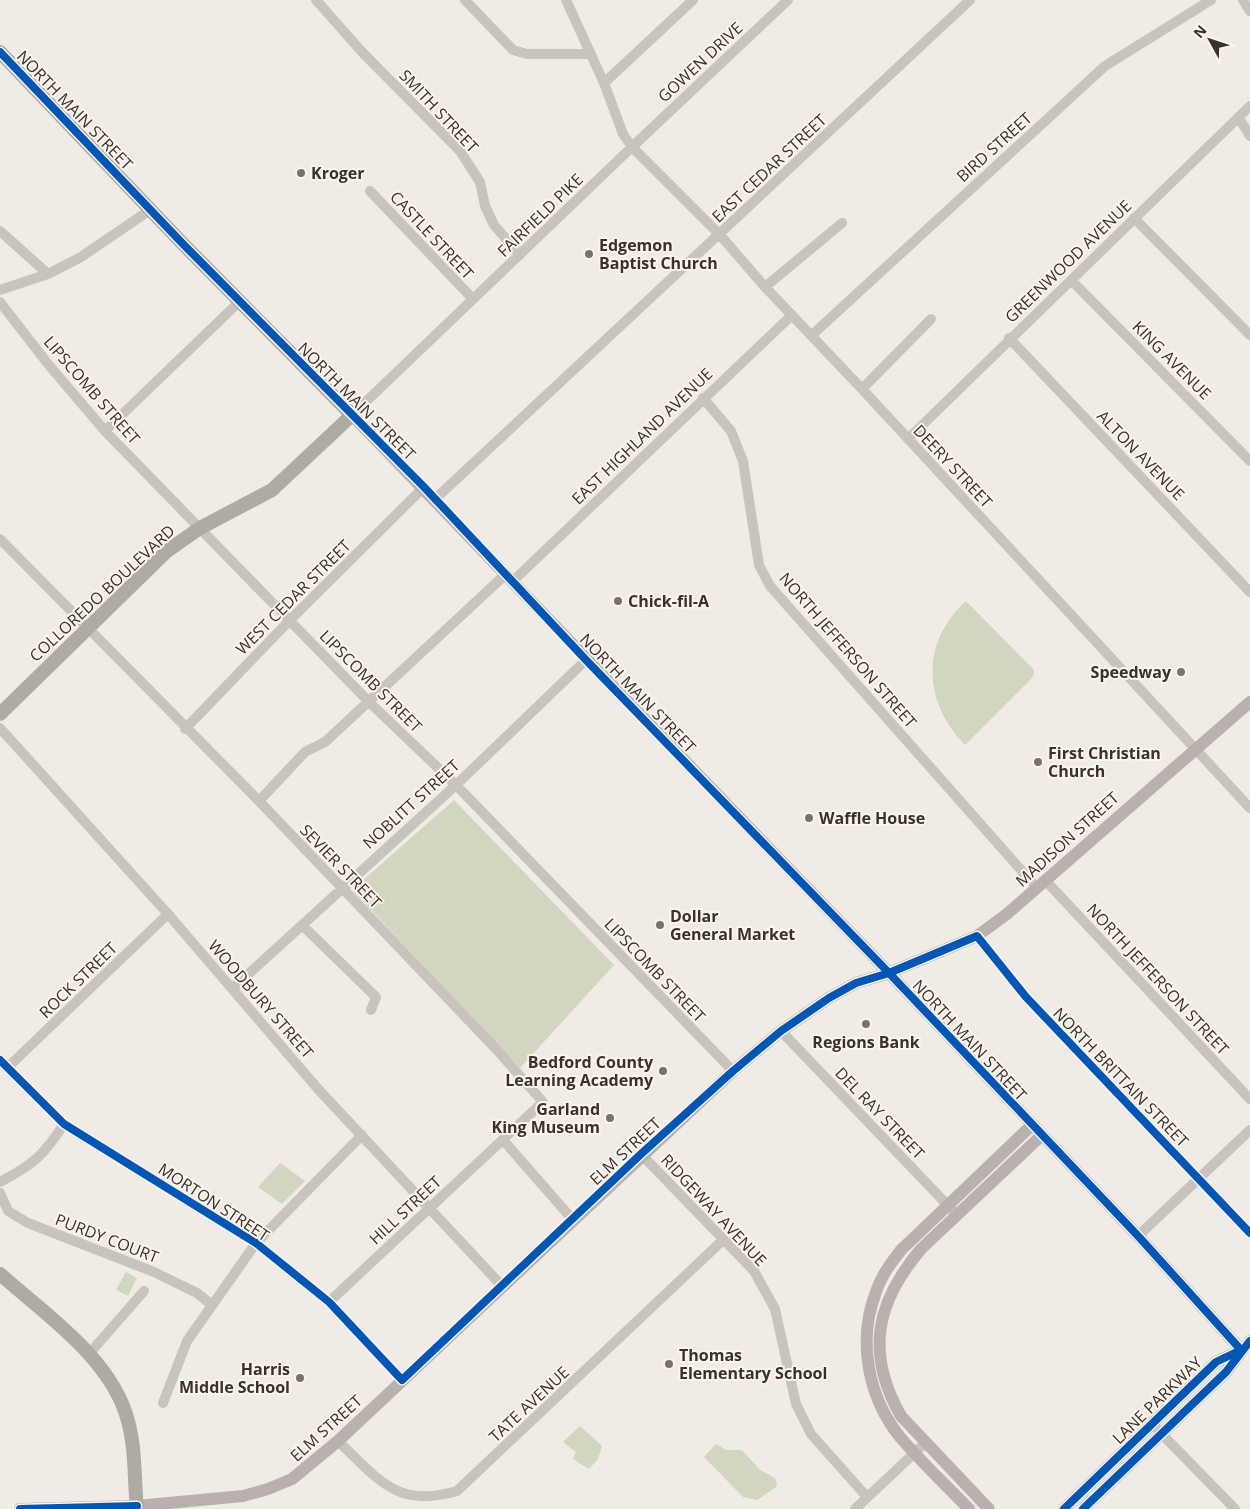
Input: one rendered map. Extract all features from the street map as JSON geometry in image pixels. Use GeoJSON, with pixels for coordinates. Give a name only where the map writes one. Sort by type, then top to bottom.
{"type":"FeatureCollection","features":[{"type":"Feature","properties":{"kind":"highway","name":"NORTH MAIN STREET"},"geometry":{"type":"LineString","coordinates":[[0,52],[150,210],[352,415]]}},
{"type":"Feature","properties":{"kind":"highway","name":"COLLOREDO BOULEVARD"},"geometry":{"type":"LineString","coordinates":[[0,714],[168,551],[200,528],[272,490],[352,415]]}},
{"type":"Feature","properties":{"kind":"highway"},"geometry":{"type":"LineString","coordinates":[[0,1274],[100,1364],[120,1396],[129,1422],[137,1508]]}},
{"type":"Feature","properties":{"kind":"main road","name":"NORTH MAIN STREET"},"geometry":{"type":"LineString","coordinates":[[352,415],[435,499],[586,660],[889,973],[1247,1350]]}},
{"type":"Feature","properties":{"kind":"main road","name":"MADISON STREET"},"geometry":{"type":"LineString","coordinates":[[889,973],[977,936],[1007,914],[1250,702]]}},
{"type":"Feature","properties":{"kind":"main road","name":"ELM STREET"},"geometry":{"type":"LineString","coordinates":[[20,1509],[137,1508],[243,1496],[268,1490],[292,1479],[338,1440],[733,1070],[781,1031],[829,998],[856,983],[889,973]]}},
{"type":"Feature","properties":{"kind":"main road"},"geometry":{"type":"LineString","coordinates":[[969,1509],[915,1452],[892,1424],[874,1392],[867,1350],[868,1326],[875,1293],[889,1266],[901,1250],[1032,1125]]}},
{"type":"Feature","properties":{"kind":"main road"},"geometry":{"type":"LineString","coordinates":[[989,1509],[925,1443],[902,1416],[893,1400],[883,1372],[880,1347],[881,1326],[888,1297],[904,1269],[921,1249],[1042,1136]]}},
{"type":"Feature","properties":{"kind":"main road","name":"LANE PARKWAY"},"geometry":{"type":"LineString","coordinates":[[1083,1509],[1090,1494],[1152,1424],[1216,1362],[1247,1350]]}},
{"type":"Feature","properties":{"kind":"main road","name":"LANE PARKWAY"},"geometry":{"type":"LineString","coordinates":[[1064,1509],[1090,1494],[1162,1434],[1247,1350]]}},
{"type":"Feature","properties":{"kind":"street","name":"SMITH STREET"},"geometry":{"type":"LineString","coordinates":[[316,0],[363,53],[460,151],[480,182],[485,206],[494,225],[520,255]]}},
{"type":"Feature","properties":{"kind":"street"},"geometry":{"type":"LineString","coordinates":[[465,0],[513,50],[527,54],[589,54]]}},
{"type":"Feature","properties":{"kind":"street"},"geometry":{"type":"LineString","coordinates":[[566,0],[589,54],[604,83],[623,134],[632,147]]}},
{"type":"Feature","properties":{"kind":"street"},"geometry":{"type":"LineString","coordinates":[[604,83],[693,0]]}},
{"type":"Feature","properties":{"kind":"street","name":"GOWEN DRIVE"},"geometry":{"type":"LineString","coordinates":[[632,147],[788,0]]}},
{"type":"Feature","properties":{"kind":"street","name":"EAST CEDAR STREET"},"geometry":{"type":"LineString","coordinates":[[435,499],[970,0]]}},
{"type":"Feature","properties":{"kind":"street","name":"BIRD STREET"},"geometry":{"type":"LineString","coordinates":[[812,335],[1105,66],[1211,0]]}},
{"type":"Feature","properties":{"kind":"street"},"geometry":{"type":"LineString","coordinates":[[1243,0],[1250,11]]}},
{"type":"Feature","properties":{"kind":"street","name":"GREENWOOD AVENUE"},"geometry":{"type":"LineString","coordinates":[[908,439],[1009,338],[1072,281],[1250,106]]}},
{"type":"Feature","properties":{"kind":"street"},"geometry":{"type":"LineString","coordinates":[[1238,118],[1250,136]]}},
{"type":"Feature","properties":{"kind":"street","name":"FAIRFIELD PIKE"},"geometry":{"type":"LineString","coordinates":[[352,415],[632,147]]}},
{"type":"Feature","properties":{"kind":"street","name":"DEERY STREET"},"geometry":{"type":"LineString","coordinates":[[632,147],[720,235],[765,287],[812,335],[1194,750],[1250,808]]}},
{"type":"Feature","properties":{"kind":"street","name":"CASTLE STREET"},"geometry":{"type":"LineString","coordinates":[[370,191],[472,299]]}},
{"type":"Feature","properties":{"kind":"street"},"geometry":{"type":"LineString","coordinates":[[0,290],[48,274],[110,239],[150,210]]}},
{"type":"Feature","properties":{"kind":"street"},"geometry":{"type":"LineString","coordinates":[[1134,218],[1250,335]]}},
{"type":"Feature","properties":{"kind":"street"},"geometry":{"type":"LineString","coordinates":[[765,287],[842,222]]}},
{"type":"Feature","properties":{"kind":"street"},"geometry":{"type":"LineString","coordinates":[[0,231],[48,274]]}},
{"type":"Feature","properties":{"kind":"street","name":"KING AVENUE"},"geometry":{"type":"LineString","coordinates":[[1072,281],[1250,461]]}},
{"type":"Feature","properties":{"kind":"street"},"geometry":{"type":"LineString","coordinates":[[105,431],[240,301]]}},
{"type":"Feature","properties":{"kind":"street","name":"LIPSCOMB STREET"},"geometry":{"type":"LineString","coordinates":[[0,302],[48,364],[105,431],[369,702],[456,785],[733,1070]]}},
{"type":"Feature","properties":{"kind":"street","name":"EAST HIGHLAND AVENUE"},"geometry":{"type":"LineString","coordinates":[[259,801],[305,752],[325,742],[509,577],[792,315]]}},
{"type":"Feature","properties":{"kind":"street"},"geometry":{"type":"LineString","coordinates":[[862,389],[931,319]]}},
{"type":"Feature","properties":{"kind":"street","name":"ALTON AVENUE"},"geometry":{"type":"LineString","coordinates":[[1009,338],[1250,592]]}},
{"type":"Feature","properties":{"kind":"street","name":"NORTH JEFFERSON STREET"},"geometry":{"type":"LineString","coordinates":[[703,398],[731,431],[743,461],[759,566],[770,586],[1041,884],[1250,1099]]}},
{"type":"Feature","properties":{"kind":"street","name":"WEST CEDAR STREET"},"geometry":{"type":"LineString","coordinates":[[185,729],[290,620],[424,488]]}},
{"type":"Feature","properties":{"kind":"street","name":"SEVIER STREET"},"geometry":{"type":"LineString","coordinates":[[0,538],[185,729],[259,801],[497,1050],[543,1102],[503,1140]]}},
{"type":"Feature","properties":{"kind":"street","name":"NOBLITT STREET"},"geometry":{"type":"LineString","coordinates":[[233,988],[456,785],[586,660]]}},
{"type":"Feature","properties":{"kind":"street","name":"WOODBURY STREET"},"geometry":{"type":"LineString","coordinates":[[0,728],[168,914],[318,1088],[502,1286]]}},
{"type":"Feature","properties":{"kind":"street","name":"ROCK STREET"},"geometry":{"type":"LineString","coordinates":[[4,1063],[168,914]]}},
{"type":"Feature","properties":{"kind":"street"},"geometry":{"type":"LineString","coordinates":[[302,925],[376,997],[372,1010]]}},
{"type":"Feature","properties":{"kind":"street","name":"NORTH BRITTAIN STREET"},"geometry":{"type":"LineString","coordinates":[[977,936],[1026,997],[1200,1178],[1250,1233]]}},
{"type":"Feature","properties":{"kind":"street","name":"DEL RAY STREET"},"geometry":{"type":"LineString","coordinates":[[781,1031],[958,1215]]}},
{"type":"Feature","properties":{"kind":"street","name":"MORTON STREET"},"geometry":{"type":"LineString","coordinates":[[4,1063],[64,1124],[256,1243],[329,1302],[402,1380]]}},
{"type":"Feature","properties":{"kind":"street"},"geometry":{"type":"LineString","coordinates":[[0,1182],[28,1168],[46,1153],[64,1124]]}},
{"type":"Feature","properties":{"kind":"street"},"geometry":{"type":"LineString","coordinates":[[1138,1236],[1250,1130]]}},
{"type":"Feature","properties":{"kind":"street"},"geometry":{"type":"LineString","coordinates":[[163,1403],[187,1341],[256,1243],[362,1135]]}},
{"type":"Feature","properties":{"kind":"street"},"geometry":{"type":"LineString","coordinates":[[503,1140],[573,1220]]}},
{"type":"Feature","properties":{"kind":"street","name":"HILL STREET"},"geometry":{"type":"LineString","coordinates":[[329,1302],[503,1140]]}},
{"type":"Feature","properties":{"kind":"street","name":"RIDGEWAY AVENUE"},"geometry":{"type":"LineString","coordinates":[[642,1154],[754,1271],[775,1309],[796,1404],[811,1434],[867,1497]]}},
{"type":"Feature","properties":{"kind":"street","name":"PURDY COURT"},"geometry":{"type":"LineString","coordinates":[[0,1193],[8,1211],[28,1223],[154,1272],[190,1289],[212,1304]]}},
{"type":"Feature","properties":{"kind":"street","name":"TATE AVENUE"},"geometry":{"type":"LineString","coordinates":[[338,1440],[395,1493],[413,1500],[440,1498],[457,1492],[723,1240]]}},
{"type":"Feature","properties":{"kind":"street"},"geometry":{"type":"LineString","coordinates":[[89,1354],[144,1291]]}},
{"type":"Feature","properties":{"kind":"street"},"geometry":{"type":"LineString","coordinates":[[1152,1424],[1235,1509]]}},
{"type":"Feature","properties":{"kind":"street"},"geometry":{"type":"LineString","coordinates":[[854,1509],[925,1443]]}},
{"type":"Feature","properties":{"kind":"green space"},"geometry":{"type":"Polygon","coordinates":[[[966,601],[1034,670],[1033,677],[965,745],[951,728],[941,710],[935,692],[932,673],[934,654],[941,635],[951,617],[966,601]]]}},
{"type":"Feature","properties":{"kind":"green space"},"geometry":{"type":"Polygon","coordinates":[[[454,800],[614,965],[520,1068],[352,890],[454,800]]]}},
{"type":"Feature","properties":{"kind":"green space"},"geometry":{"type":"Polygon","coordinates":[[[280,1163],[305,1181],[282,1204],[258,1187],[280,1163]]]}},
{"type":"Feature","properties":{"kind":"green space"},"geometry":{"type":"Polygon","coordinates":[[[126,1272],[137,1278],[128,1296],[116,1290],[126,1272]]]}},
{"type":"Feature","properties":{"kind":"green space"},"geometry":{"type":"Polygon","coordinates":[[[580,1426],[602,1446],[598,1459],[589,1469],[573,1459],[576,1452],[563,1442],[580,1426]]]}},
{"type":"Feature","properties":{"kind":"green space"},"geometry":{"type":"Polygon","coordinates":[[[716,1444],[726,1450],[742,1450],[760,1470],[775,1478],[776,1487],[757,1500],[743,1497],[704,1457],[716,1444]]]}},
{"type":"Feature","properties":{"kind":"cycle path"},"geometry":{"type":"LineString","coordinates":[[0,52],[183,244],[424,487],[586,660],[889,973],[1139,1237],[1241,1350]]}},
{"type":"Feature","properties":{"kind":"cycle path"},"geometry":{"type":"LineString","coordinates":[[0,1060],[64,1124],[256,1243],[329,1302],[402,1380],[641,1154],[733,1071],[781,1031],[829,998],[856,983],[889,973],[977,936],[1026,997],[1250,1233]]}},
{"type":"Feature","properties":{"kind":"cycle path"},"geometry":{"type":"LineString","coordinates":[[1083,1509],[1226,1372],[1250,1341]]}},
{"type":"Feature","properties":{"kind":"cycle path"},"geometry":{"type":"LineString","coordinates":[[1064,1509],[1216,1362],[1241,1350]]}},
{"type":"Feature","properties":{"kind":"cycle path"},"geometry":{"type":"LineString","coordinates":[[20,1509],[137,1506]]}},
{"type":"Feature","properties":{"kind":"place","name":"Kroger"},"geometry":{"type":"Point","coordinates":[301,173]}},
{"type":"Feature","properties":{"kind":"place","name":"Edgemon Baptist Church"},"geometry":{"type":"Point","coordinates":[589,254]}},
{"type":"Feature","properties":{"kind":"place","name":"Chick-fil-A"},"geometry":{"type":"Point","coordinates":[618,601]}},
{"type":"Feature","properties":{"kind":"place","name":"Speedway"},"geometry":{"type":"Point","coordinates":[1181,672]}},
{"type":"Feature","properties":{"kind":"place","name":"First Christian Church"},"geometry":{"type":"Point","coordinates":[1038,762]}},
{"type":"Feature","properties":{"kind":"place","name":"Waffle House"},"geometry":{"type":"Point","coordinates":[809,818]}},
{"type":"Feature","properties":{"kind":"place","name":"Dollar General Market"},"geometry":{"type":"Point","coordinates":[660,925]}},
{"type":"Feature","properties":{"kind":"place","name":"Regions Bank"},"geometry":{"type":"Point","coordinates":[866,1024]}},
{"type":"Feature","properties":{"kind":"place","name":"Bedford County Learning Academy"},"geometry":{"type":"Point","coordinates":[663,1071]}},
{"type":"Feature","properties":{"kind":"place","name":"Garland King Museum"},"geometry":{"type":"Point","coordinates":[610,1118]}},
{"type":"Feature","properties":{"kind":"place","name":"Thomas Elementary School"},"geometry":{"type":"Point","coordinates":[669,1364]}},
{"type":"Feature","properties":{"kind":"place","name":"Harris Middle School"},"geometry":{"type":"Point","coordinates":[300,1378]}}]}
